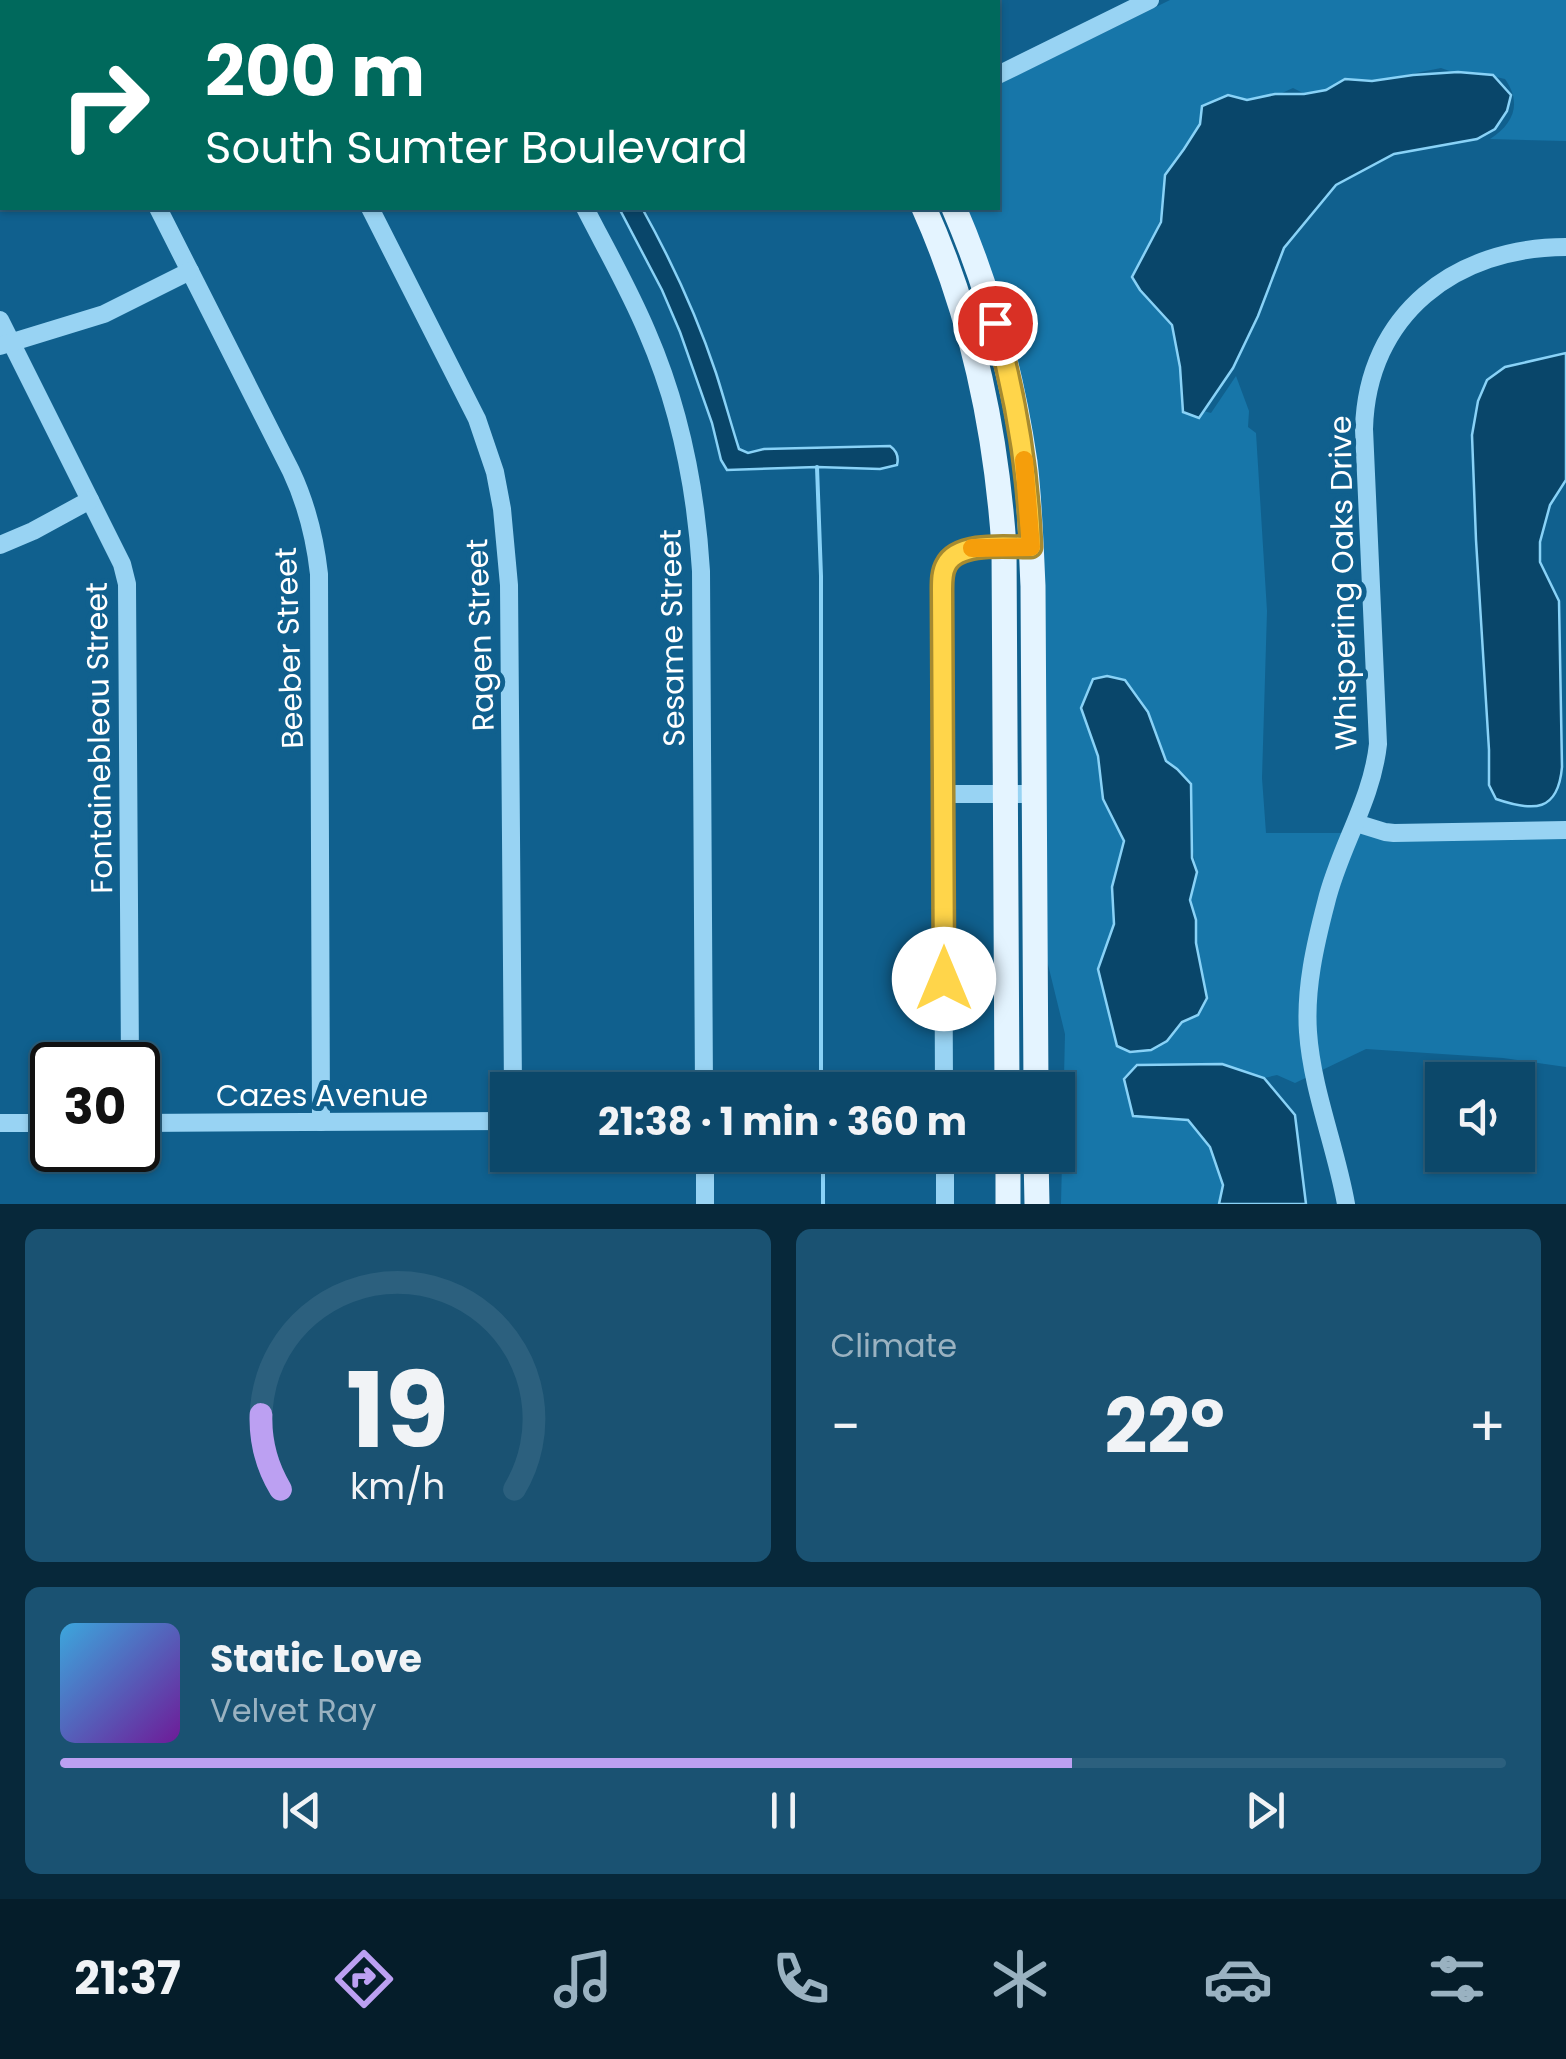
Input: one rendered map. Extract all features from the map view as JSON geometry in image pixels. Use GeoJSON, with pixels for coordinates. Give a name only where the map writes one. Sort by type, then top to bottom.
{"type":"FeatureCollection","features":[{"type":"Feature","properties":{"kind":"main road"},"geometry":{"type":"LineString","coordinates":[[925,210],[952,279],[978,364],[996,463],[1004,548],[1008,1072]]}},
{"type":"Feature","properties":{"kind":"main road"},"geometry":{"type":"LineString","coordinates":[[955,210],[987,295],[1010,378],[1025,464],[1031,547],[1036,1072]]}},
{"type":"Feature","properties":{"kind":"main road"},"geometry":{"type":"LineString","coordinates":[[1008,1172],[1008,1204]]}},
{"type":"Feature","properties":{"kind":"main road"},"geometry":{"type":"LineString","coordinates":[[1036,1172],[1037,1204]]}},
{"type":"Feature","properties":{"kind":"street"},"geometry":{"type":"LineString","coordinates":[[1000,74],[1150,0]]}},
{"type":"Feature","properties":{"kind":"street","name":"Beeber Street"},"geometry":{"type":"LineString","coordinates":[[159,210],[291,472],[316,544],[321,1122]]}},
{"type":"Feature","properties":{"kind":"street","name":"Ragen Street"},"geometry":{"type":"LineString","coordinates":[[371,210],[477,419],[502,509],[510,585],[513,1072]]}},
{"type":"Feature","properties":{"kind":"street","name":"Sesame Street"},"geometry":{"type":"LineString","coordinates":[[586,210],[663,372],[676,410],[694,493],[701,571],[704,1072]]}},
{"type":"Feature","properties":{"kind":"street","name":"Whispering Oaks Drive"},"geometry":{"type":"LineString","coordinates":[[1346,1204],[1310,1050],[1308,1008],[1326,900],[1370,785],[1378,744],[1364,429],[1367,397],[1389,339],[1413,306],[1441,282],[1485,259],[1516,251],[1566,247]]}},
{"type":"Feature","properties":{"kind":"street"},"geometry":{"type":"LineString","coordinates":[[6,345],[104,314],[190,272]]}},
{"type":"Feature","properties":{"kind":"street","name":"Fontainebleau Street"},"geometry":{"type":"LineString","coordinates":[[0,320],[6,345],[90,500],[122,564],[127,584],[130,1042]]}},
{"type":"Feature","properties":{"kind":"street"},"geometry":{"type":"LineString","coordinates":[[0,545],[90,500]]}},
{"type":"Feature","properties":{"kind":"street"},"geometry":{"type":"LineString","coordinates":[[944,1072],[944,571],[950,559],[961,551],[1031,547]]}},
{"type":"Feature","properties":{"kind":"street"},"geometry":{"type":"LineString","coordinates":[[944,794],[1034,794]]}},
{"type":"Feature","properties":{"kind":"street"},"geometry":{"type":"LineString","coordinates":[[1356,823],[1394,833],[1566,830]]}},
{"type":"Feature","properties":{"kind":"street","name":"Cazes Avenue"},"geometry":{"type":"LineString","coordinates":[[160,1123],[490,1121]]}},
{"type":"Feature","properties":{"kind":"street"},"geometry":{"type":"LineString","coordinates":[[0,1123],[30,1123]]}},
{"type":"Feature","properties":{"kind":"street"},"geometry":{"type":"LineString","coordinates":[[704,1172],[705,1204]]}},
{"type":"Feature","properties":{"kind":"street"},"geometry":{"type":"LineString","coordinates":[[945,1172],[945,1204]]}},
{"type":"Feature","properties":{"kind":"shaded area"},"geometry":{"type":"Polygon","coordinates":[[[1170,0],[1566,0],[1566,141],[1490,139],[1510,120],[1513,96],[1505,79],[1474,72],[1458,74],[1441,68],[1381,80],[1347,79],[1315,99],[1293,88],[1256,105],[1162,214],[1142,269],[1166,304],[1196,409],[1211,413],[1236,376],[1249,411],[1248,427],[1256,433],[1267,611],[1262,778],[1266,833],[1566,833],[1566,1067],[1503,1058],[1366,1049],[1295,1083],[1277,1075],[1264,1078],[1232,1067],[1163,1119],[1188,1120],[1210,1147],[1223,1185],[1219,1204],[1061,1204],[1062,1172],[1075,1172],[1075,1072],[1064,1072],[1065,1034],[1043,944],[1040,587],[962,210],[1000,210],[1000,84],[1170,0]],[[1125,680],[1089,732],[1098,756],[1103,799],[1124,841],[1112,887],[1114,924],[1098,969],[1167,1041],[1189,1019],[1205,989],[1190,900],[1197,872],[1177,769],[1166,761],[1148,712],[1125,680]]]}},
{"type":"Feature","properties":{"kind":"shaded area"},"geometry":{"type":"Polygon","coordinates":[[[1458,72],[1493,75],[1511,95],[1507,111],[1495,129],[1477,139],[1394,154],[1336,185],[1284,248],[1233,368],[1199,418],[1183,412],[1172,325],[1132,277],[1161,222],[1165,175],[1200,124],[1202,106],[1228,95],[1247,100],[1326,90],[1345,79],[1372,81],[1458,72]]]}},
{"type":"Feature","properties":{"kind":"shaded area"},"geometry":{"type":"Polygon","coordinates":[[[620,210],[643,210],[663,248],[709,352],[739,449],[748,453],[764,449],[890,446],[897,454],[897,465],[880,469],[727,470],[662,290],[620,210]]]}},
{"type":"Feature","properties":{"kind":"shaded area"},"geometry":{"type":"Polygon","coordinates":[[[1566,353],[1566,480],[1550,505],[1540,542],[1540,562],[1559,601],[1562,767],[1560,782],[1549,800],[1542,805],[1522,806],[1496,799],[1489,785],[1472,435],[1478,401],[1487,380],[1505,367],[1566,353]]]}},
{"type":"Feature","properties":{"kind":"shaded area"},"geometry":{"type":"Polygon","coordinates":[[[1107,676],[1125,680],[1148,712],[1166,761],[1191,784],[1192,858],[1197,872],[1190,900],[1207,998],[1198,1015],[1182,1022],[1167,1041],[1151,1050],[1130,1052],[1117,1046],[1098,969],[1114,924],[1112,887],[1124,841],[1103,799],[1098,756],[1081,708],[1093,679],[1107,676]]]}},
{"type":"Feature","properties":{"kind":"shaded area"},"geometry":{"type":"Polygon","coordinates":[[[1222,1064],[1264,1078],[1295,1115],[1306,1204],[1219,1204],[1223,1185],[1210,1147],[1188,1120],[1133,1116],[1124,1079],[1137,1065],[1222,1064]]]}},
{"type":"Feature","properties":{"kind":"waterway"},"geometry":{"type":"LineString","coordinates":[[817,467],[821,576],[821,1072]]}},
{"type":"Feature","properties":{"kind":"waterway"},"geometry":{"type":"LineString","coordinates":[[823,1172],[823,1204]]}},
{"type":"Feature","properties":{"kind":"slow traffic"},"geometry":{"type":"LineString","coordinates":[[972,548],[1031,547],[1024,460]]}},
{"type":"Feature","properties":{"kind":"route"},"geometry":{"type":"LineString","coordinates":[[944,979],[944,571],[955,554],[968,549],[1031,547],[1025,464],[1010,378],[995,323]]}}]}
